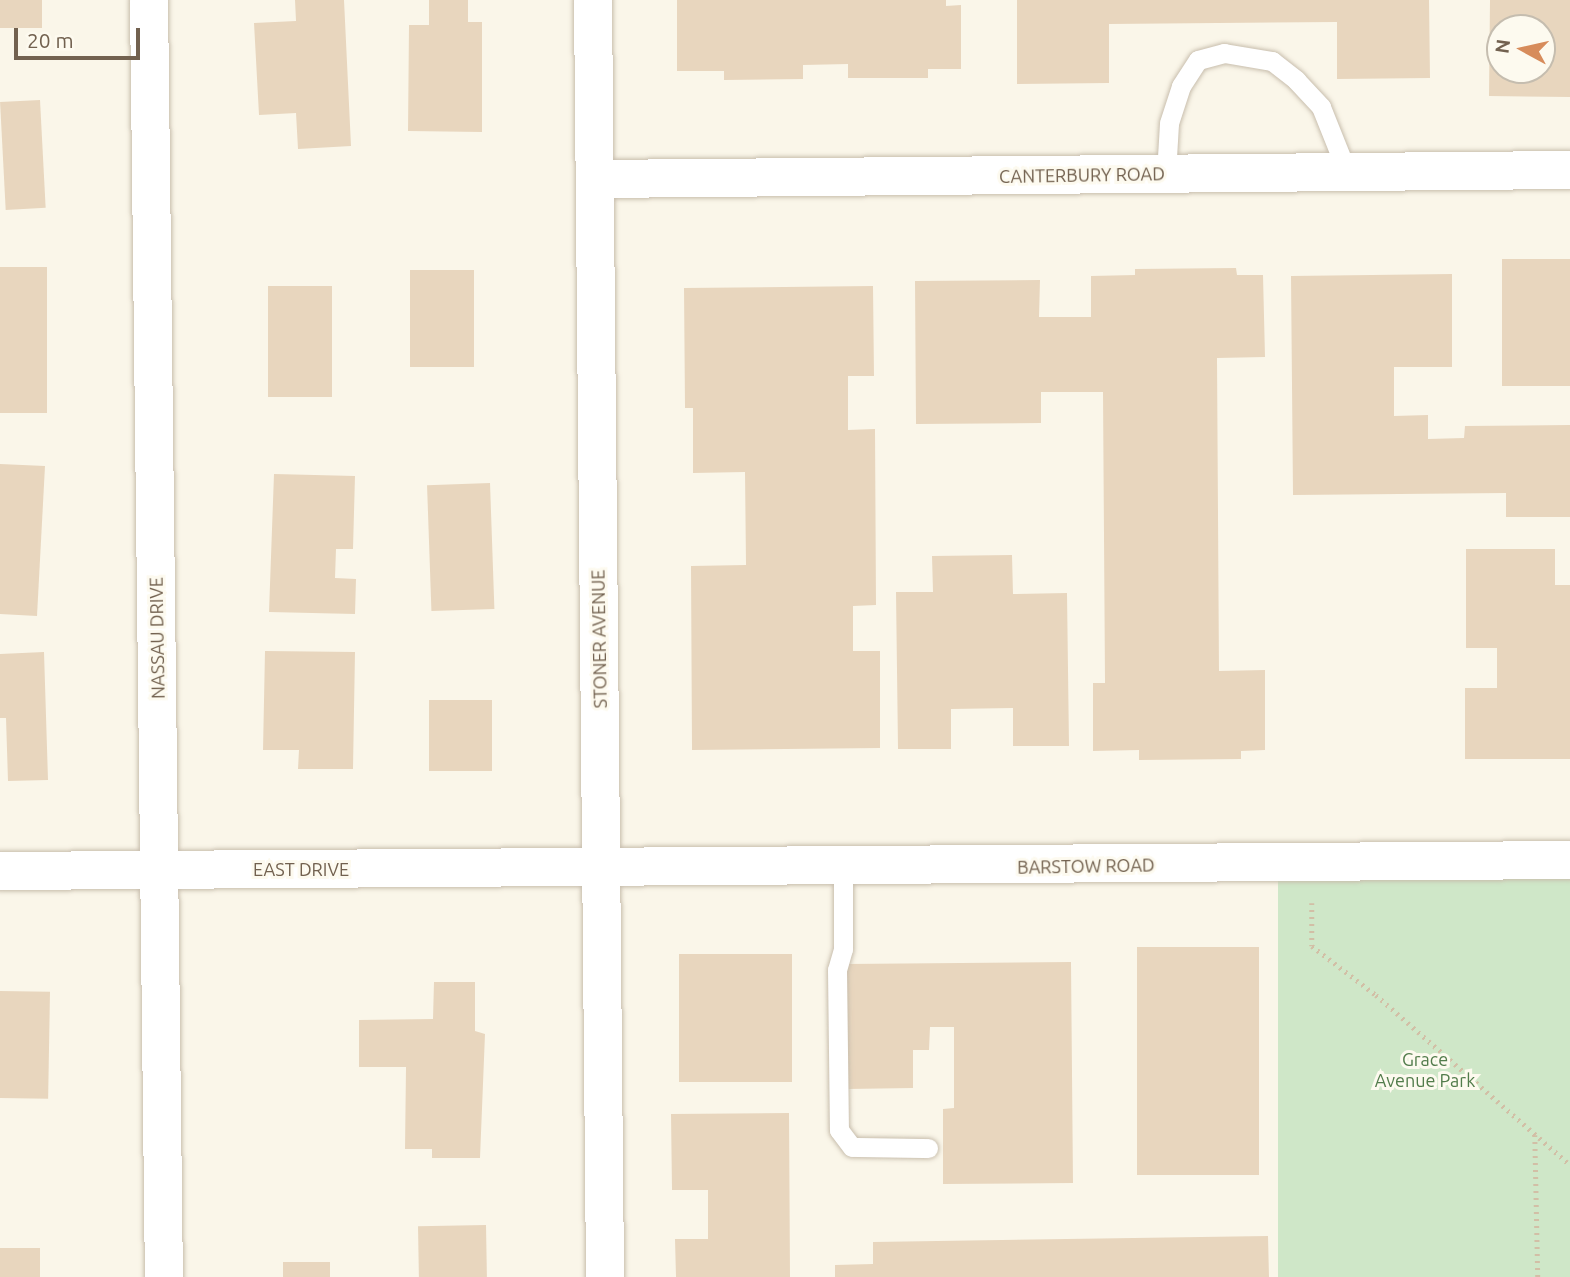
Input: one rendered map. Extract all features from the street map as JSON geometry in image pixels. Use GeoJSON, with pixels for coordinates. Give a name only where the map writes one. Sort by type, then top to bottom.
{"type":"FeatureCollection","features":[{"type":"Feature","properties":{"kind":"street","name":"NASSAU DRIVE"},"geometry":{"type":"LineString","coordinates":[[149,0],[164,1277]]}},
{"type":"Feature","properties":{"kind":"street","name":"STONER AVENUE"},"geometry":{"type":"LineString","coordinates":[[593,0],[605,1277]]}},
{"type":"Feature","properties":{"kind":"street","name":"CANTERBURY ROAD"},"geometry":{"type":"LineString","coordinates":[[595,179],[1570,170]]}},
{"type":"Feature","properties":{"kind":"street","name":"BARSTOW ROAD"},"geometry":{"type":"LineString","coordinates":[[601,867],[843,869],[1570,860]]}},
{"type":"Feature","properties":{"kind":"street","name":"EAST DRIVE"},"geometry":{"type":"LineString","coordinates":[[0,871],[601,867]]}},
{"type":"Feature","properties":{"kind":"lane"},"geometry":{"type":"LineString","coordinates":[[1166,174],[1169,124],[1181,86],[1198,60],[1224,53],[1272,61],[1297,80],[1321,107],[1347,172]]}},
{"type":"Feature","properties":{"kind":"lane"},"geometry":{"type":"LineString","coordinates":[[843,869],[843,949],[837,970],[839,1130],[852,1147],[928,1148]]}},
{"type":"Feature","properties":{"kind":"path"},"geometry":{"type":"LineString","coordinates":[[1312,896],[1312,946],[1376,995],[1570,1165]]}},
{"type":"Feature","properties":{"kind":"path"},"geometry":{"type":"LineString","coordinates":[[1535,1134],[1538,1277]]}},
{"type":"Feature","properties":{"kind":"green space","name":"Grace Avenue Park"},"geometry":{"type":"Polygon","coordinates":[[[1278,860],[1570,860],[1570,1277],[1278,1277],[1278,860]]]}},
{"type":"Feature","properties":{"kind":"building"},"geometry":{"type":"Polygon","coordinates":[[[0,0],[42,0],[42,28],[0,28],[0,0]]]}},
{"type":"Feature","properties":{"kind":"building"},"geometry":{"type":"Polygon","coordinates":[[[295,0],[344,0],[351,146],[298,149],[296,113],[259,115],[254,23],[296,21],[295,0]]]}},
{"type":"Feature","properties":{"kind":"building"},"geometry":{"type":"Polygon","coordinates":[[[429,0],[468,0],[468,22],[482,22],[482,132],[408,131],[409,25],[429,25],[429,0]]]}},
{"type":"Feature","properties":{"kind":"building"},"geometry":{"type":"Polygon","coordinates":[[[677,0],[946,0],[946,6],[961,5],[961,69],[928,69],[928,78],[848,78],[848,64],[803,65],[803,79],[724,80],[724,71],[677,71],[677,0]]]}},
{"type":"Feature","properties":{"kind":"building"},"geometry":{"type":"Polygon","coordinates":[[[1017,0],[1429,0],[1430,78],[1337,79],[1337,22],[1109,24],[1109,83],[1017,84],[1017,0]]]}},
{"type":"Feature","properties":{"kind":"building"},"geometry":{"type":"Polygon","coordinates":[[[1490,0],[1570,0],[1570,97],[1489,96],[1489,84],[1556,84],[1556,14],[1490,14],[1490,0]]]}},
{"type":"Feature","properties":{"kind":"building"},"geometry":{"type":"Polygon","coordinates":[[[40,100],[46,208],[6,210],[0,102],[40,100]]]}},
{"type":"Feature","properties":{"kind":"building"},"geometry":{"type":"Polygon","coordinates":[[[1502,259],[1570,259],[1570,386],[1502,386],[1502,259]]]}},
{"type":"Feature","properties":{"kind":"building"},"geometry":{"type":"Polygon","coordinates":[[[0,267],[47,267],[47,413],[0,413],[0,267]]]}},
{"type":"Feature","properties":{"kind":"building"},"geometry":{"type":"Polygon","coordinates":[[[1236,268],[1237,275],[1263,275],[1265,357],[1217,358],[1219,671],[1265,670],[1265,750],[1241,751],[1241,759],[1139,760],[1139,750],[1093,751],[1093,683],[1105,683],[1103,392],[1041,392],[1041,423],[916,424],[915,281],[1040,280],[1039,317],[1091,317],[1091,276],[1135,275],[1135,269],[1236,268]]]}},
{"type":"Feature","properties":{"kind":"building"},"geometry":{"type":"Polygon","coordinates":[[[410,270],[474,270],[474,367],[410,367],[410,270]]]}},
{"type":"Feature","properties":{"kind":"building"},"geometry":{"type":"Polygon","coordinates":[[[1452,274],[1452,367],[1394,367],[1394,416],[1428,415],[1428,439],[1464,438],[1465,426],[1570,425],[1570,517],[1506,517],[1506,493],[1293,495],[1291,276],[1452,274]]]}},
{"type":"Feature","properties":{"kind":"building"},"geometry":{"type":"Polygon","coordinates":[[[268,286],[332,286],[332,397],[268,397],[268,286]]]}},
{"type":"Feature","properties":{"kind":"building"},"geometry":{"type":"Polygon","coordinates":[[[873,286],[874,376],[848,376],[848,430],[875,429],[876,605],[853,606],[853,651],[880,651],[880,748],[692,750],[691,566],[746,565],[745,472],[693,473],[693,408],[685,408],[684,288],[873,286]]]}},
{"type":"Feature","properties":{"kind":"building"},"geometry":{"type":"Polygon","coordinates":[[[0,464],[45,466],[37,616],[0,614],[0,464]]]}},
{"type":"Feature","properties":{"kind":"building"},"geometry":{"type":"Polygon","coordinates":[[[274,474],[355,476],[353,549],[336,549],[335,578],[356,579],[355,614],[269,612],[274,474]]]}},
{"type":"Feature","properties":{"kind":"building"},"geometry":{"type":"Polygon","coordinates":[[[490,483],[494,609],[431,611],[427,485],[490,483]]]}},
{"type":"Feature","properties":{"kind":"building"},"geometry":{"type":"Polygon","coordinates":[[[1466,549],[1555,549],[1555,585],[1570,585],[1570,759],[1465,759],[1465,688],[1497,688],[1497,648],[1466,648],[1466,549]]]}},
{"type":"Feature","properties":{"kind":"building"},"geometry":{"type":"Polygon","coordinates":[[[1012,555],[1013,594],[1067,593],[1069,746],[1013,746],[1013,708],[951,709],[951,749],[898,749],[896,592],[933,592],[932,556],[1012,555]]]}},
{"type":"Feature","properties":{"kind":"building"},"geometry":{"type":"Polygon","coordinates":[[[265,651],[355,652],[353,769],[298,769],[299,750],[263,750],[265,651]]]}},
{"type":"Feature","properties":{"kind":"building"},"geometry":{"type":"Polygon","coordinates":[[[44,652],[48,780],[8,781],[6,718],[0,718],[0,654],[44,652]]]}},
{"type":"Feature","properties":{"kind":"building"},"geometry":{"type":"Polygon","coordinates":[[[429,700],[492,700],[492,771],[429,771],[429,700]]]}},
{"type":"Feature","properties":{"kind":"building"},"geometry":{"type":"Polygon","coordinates":[[[1137,947],[1259,947],[1259,1175],[1137,1175],[1137,947]]]}},
{"type":"Feature","properties":{"kind":"building"},"geometry":{"type":"Polygon","coordinates":[[[679,954],[792,954],[792,1082],[679,1082],[679,954]]]}},
{"type":"Feature","properties":{"kind":"building"},"geometry":{"type":"Polygon","coordinates":[[[1071,962],[1073,1183],[943,1184],[943,1109],[954,1108],[954,1027],[930,1027],[929,1050],[913,1050],[913,1088],[847,1089],[846,964],[1071,962]]]}},
{"type":"Feature","properties":{"kind":"building"},"geometry":{"type":"Polygon","coordinates":[[[434,982],[475,982],[475,1031],[485,1034],[480,1158],[432,1158],[432,1149],[405,1149],[406,1067],[359,1067],[359,1020],[433,1019],[434,982]]]}},
{"type":"Feature","properties":{"kind":"building"},"geometry":{"type":"Polygon","coordinates":[[[0,991],[50,992],[48,1099],[0,1098],[0,991]]]}},
{"type":"Feature","properties":{"kind":"building"},"geometry":{"type":"Polygon","coordinates":[[[789,1113],[790,1277],[676,1277],[675,1239],[708,1239],[708,1190],[672,1190],[671,1114],[789,1113]]]}},
{"type":"Feature","properties":{"kind":"building"},"geometry":{"type":"Polygon","coordinates":[[[486,1225],[487,1277],[419,1277],[418,1226],[486,1225]]]}},
{"type":"Feature","properties":{"kind":"building"},"geometry":{"type":"Polygon","coordinates":[[[1268,1236],[1269,1277],[835,1277],[835,1265],[873,1264],[873,1242],[1268,1236]]]}},
{"type":"Feature","properties":{"kind":"building"},"geometry":{"type":"Polygon","coordinates":[[[0,1248],[40,1248],[40,1277],[0,1277],[0,1248]]]}},
{"type":"Feature","properties":{"kind":"building"},"geometry":{"type":"Polygon","coordinates":[[[283,1262],[330,1262],[330,1277],[283,1277],[283,1262]]]}}]}
